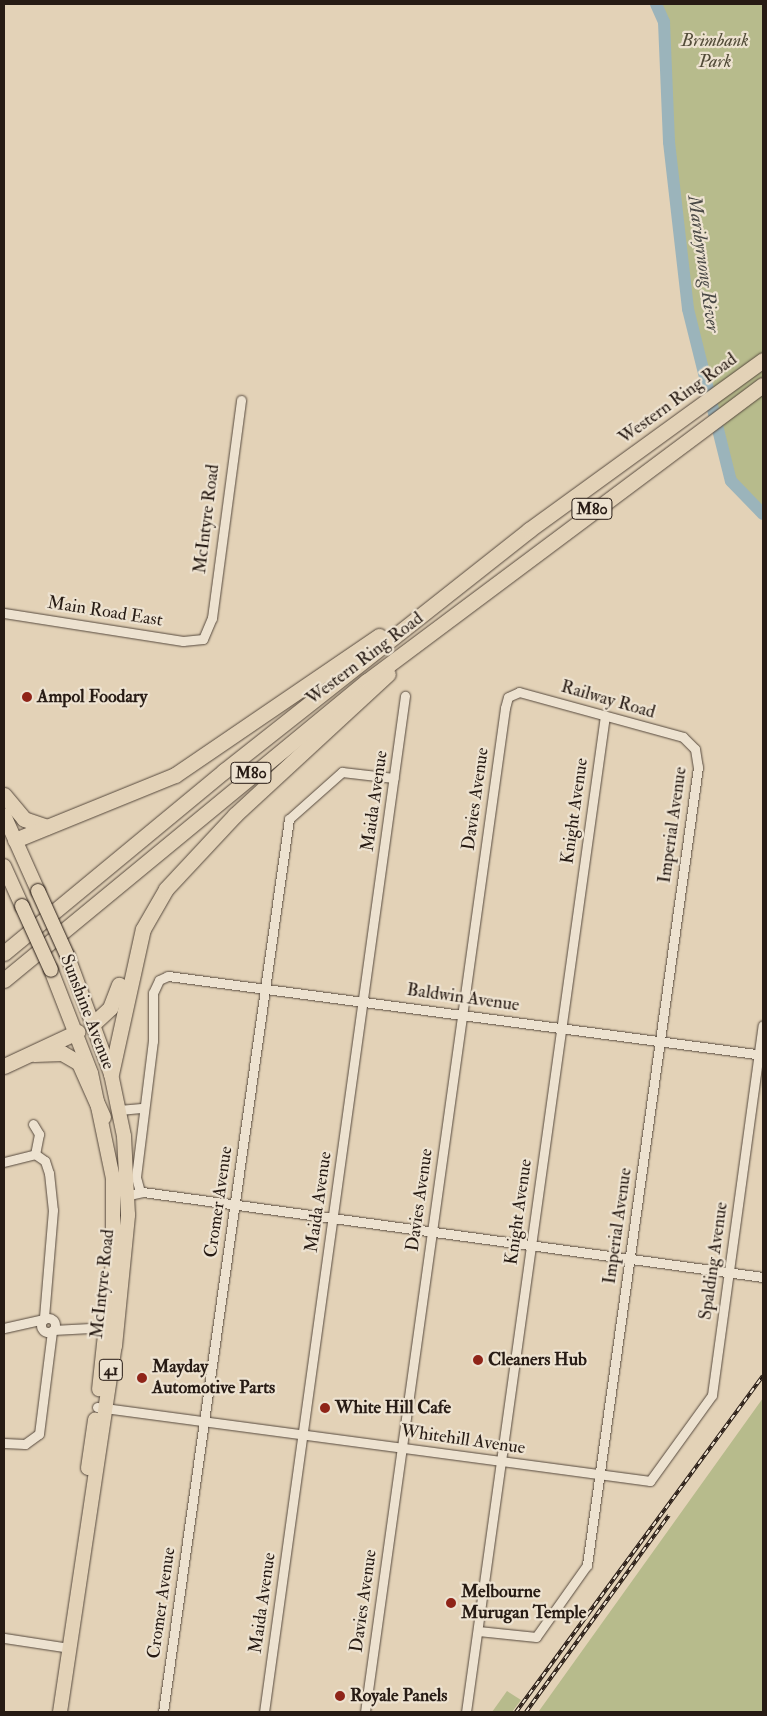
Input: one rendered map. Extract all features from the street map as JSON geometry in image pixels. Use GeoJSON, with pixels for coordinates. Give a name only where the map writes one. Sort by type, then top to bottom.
{"type":"FeatureCollection","features":[{"type":"Feature","properties":{"kind":"highway","name":"Western Ring Road"},"geometry":{"type":"LineString","coordinates":[[4,954],[487,553],[530,530],[763,360]]}},
{"type":"Feature","properties":{"kind":"highway","name":"Western Ring Road"},"geometry":{"type":"LineString","coordinates":[[4,980],[306,729],[424,638],[763,385]]}},
{"type":"Feature","properties":{"kind":"highway"},"geometry":{"type":"LineString","coordinates":[[9,843],[175,775],[396,629]]}},
{"type":"Feature","properties":{"kind":"highway"},"geometry":{"type":"LineString","coordinates":[[94,1022],[113,1003],[128,951],[166,889],[198,852],[424,638]]}},
{"type":"Feature","properties":{"kind":"highway"},"geometry":{"type":"LineString","coordinates":[[4,795],[24,819],[47,826]]}},
{"type":"Feature","properties":{"kind":"highway"},"geometry":{"type":"LineString","coordinates":[[111,1074],[143,929]]}},
{"type":"Feature","properties":{"kind":"highway"},"geometry":{"type":"LineString","coordinates":[[4,1066],[34,1054],[77,1032]]}},
{"type":"Feature","properties":{"kind":"highway"},"geometry":{"type":"LineString","coordinates":[[34,1054],[62,1053],[74,1059],[103,1117]]}},
{"type":"Feature","properties":{"kind":"main road","name":"Sunshine Avenue"},"geometry":{"type":"LineString","coordinates":[[4,815],[9,843],[38,891],[68,957],[94,1022],[111,1074],[119,1110]]}},
{"type":"Feature","properties":{"kind":"main road","name":"Sunshine Avenue"},"geometry":{"type":"LineString","coordinates":[[4,866],[52,970],[77,1032],[103,1117],[113,1178]]}},
{"type":"Feature","properties":{"kind":"main road"},"geometry":{"type":"LineString","coordinates":[[77,1032],[94,1022]]}},
{"type":"Feature","properties":{"kind":"main road"},"geometry":{"type":"LineString","coordinates":[[113,1178],[113,1119],[119,1110]]}},
{"type":"Feature","properties":{"kind":"main road","name":"McIntyre Road"},"geometry":{"type":"LineString","coordinates":[[60,1712],[112,1327],[134,1193],[119,1110]]}},
{"type":"Feature","properties":{"kind":"main road","name":"McIntyre Road"},"geometry":{"type":"LineString","coordinates":[[112,1327],[113,1178]]}},
{"type":"Feature","properties":{"kind":"main road"},"geometry":{"type":"LineString","coordinates":[[114,1194],[134,1193]]}},
{"type":"Feature","properties":{"kind":"street","name":"McIntyre Road"},"geometry":{"type":"LineString","coordinates":[[202,640],[212,618],[241,400]]}},
{"type":"Feature","properties":{"kind":"street","name":"Main Road East"},"geometry":{"type":"LineString","coordinates":[[4,613],[202,640]]}},
{"type":"Feature","properties":{"kind":"street","name":"Railway Road"},"geometry":{"type":"LineString","coordinates":[[512,693],[683,737],[693,746]]}},
{"type":"Feature","properties":{"kind":"street","name":"Davies Avenue"},"geometry":{"type":"LineString","coordinates":[[365,1712],[505,708],[512,693]]}},
{"type":"Feature","properties":{"kind":"street","name":"Maida Avenue"},"geometry":{"type":"LineString","coordinates":[[264,1712],[334,1219],[405,696]]}},
{"type":"Feature","properties":{"kind":"street","name":"Knight Avenue"},"geometry":{"type":"LineString","coordinates":[[466,1712],[605,716]]}},
{"type":"Feature","properties":{"kind":"street","name":"Imperial Avenue"},"geometry":{"type":"LineString","coordinates":[[478,1631],[532,1638],[543,1630],[585,1570],[698,767],[693,746]]}},
{"type":"Feature","properties":{"kind":"street","name":"Cromer Avenue"},"geometry":{"type":"LineString","coordinates":[[163,1712],[265,987],[291,816],[342,772],[394,778]]}},
{"type":"Feature","properties":{"kind":"street","name":"Baldwin Avenue"},"geometry":{"type":"LineString","coordinates":[[159,980],[173,975],[761,1054]]}},
{"type":"Feature","properties":{"kind":"street","name":"McIntyre Road"},"geometry":{"type":"LineString","coordinates":[[134,1193],[154,1032],[153,993],[159,980]]}},
{"type":"Feature","properties":{"kind":"street","name":"Spalding Avenue"},"geometry":{"type":"LineString","coordinates":[[647,1481],[711,1398],[761,1054],[763,1025]]}},
{"type":"Feature","properties":{"kind":"street"},"geometry":{"type":"LineString","coordinates":[[119,1110],[144,1108]]}},
{"type":"Feature","properties":{"kind":"street"},"geometry":{"type":"LineString","coordinates":[[33,1124],[39,1134],[36,1154]]}},
{"type":"Feature","properties":{"kind":"street"},"geometry":{"type":"LineString","coordinates":[[4,1162],[25,1153],[36,1154],[48,1167],[53,1199],[47,1345],[39,1434],[25,1444],[4,1443]]}},
{"type":"Feature","properties":{"kind":"street"},"geometry":{"type":"LineString","coordinates":[[134,1193],[763,1277]]}},
{"type":"Feature","properties":{"kind":"street"},"geometry":{"type":"LineString","coordinates":[[4,1328],[48,1325],[112,1327]]}},
{"type":"Feature","properties":{"kind":"street","name":"Whitehill Avenue"},"geometry":{"type":"LineString","coordinates":[[101,1408],[647,1481]]}},
{"type":"Feature","properties":{"kind":"street"},"geometry":{"type":"LineString","coordinates":[[4,1638],[68,1648]]}},
{"type":"Feature","properties":{"kind":"green space","name":"Brimbank Park"},"geometry":{"type":"Polygon","coordinates":[[[656,4],[763,4],[763,514],[731,481],[688,309],[669,142],[664,22],[656,4]]]}},
{"type":"Feature","properties":{"kind":"green space"},"geometry":{"type":"Polygon","coordinates":[[[763,1398],[763,1712],[538,1712],[539,1711],[763,1398]]]}},
{"type":"Feature","properties":{"kind":"green space"},"geometry":{"type":"Polygon","coordinates":[[[507,1691],[521,1700],[512,1712],[492,1712],[507,1691]]]}},
{"type":"Feature","properties":{"kind":"waterway","name":"Maribyrnong River"},"geometry":{"type":"LineString","coordinates":[[656,4],[664,22],[669,142],[688,309],[731,481],[763,514]]}},
{"type":"Feature","properties":{"kind":"railway"},"geometry":{"type":"LineString","coordinates":[[516,1712],[763,1376]]}},
{"type":"Feature","properties":{"kind":"railway"},"geometry":{"type":"LineString","coordinates":[[526,1712],[669,1515]]}},
{"type":"Feature","properties":{"kind":"place","name":"Ampol Foodary"},"geometry":{"type":"Point","coordinates":[27,697]}},
{"type":"Feature","properties":{"kind":"place","name":"Cleaners Hub"},"geometry":{"type":"Point","coordinates":[478,1360]}},
{"type":"Feature","properties":{"kind":"place","name":"Mayday Automotive Parts"},"geometry":{"type":"Point","coordinates":[142,1378]}},
{"type":"Feature","properties":{"kind":"place","name":"White Hill Cafe"},"geometry":{"type":"Point","coordinates":[325,1408]}},
{"type":"Feature","properties":{"kind":"place","name":"Melbourne Murugan Temple"},"geometry":{"type":"Point","coordinates":[451,1603]}},
{"type":"Feature","properties":{"kind":"place","name":"Royale Panels"},"geometry":{"type":"Point","coordinates":[340,1696]}}]}
